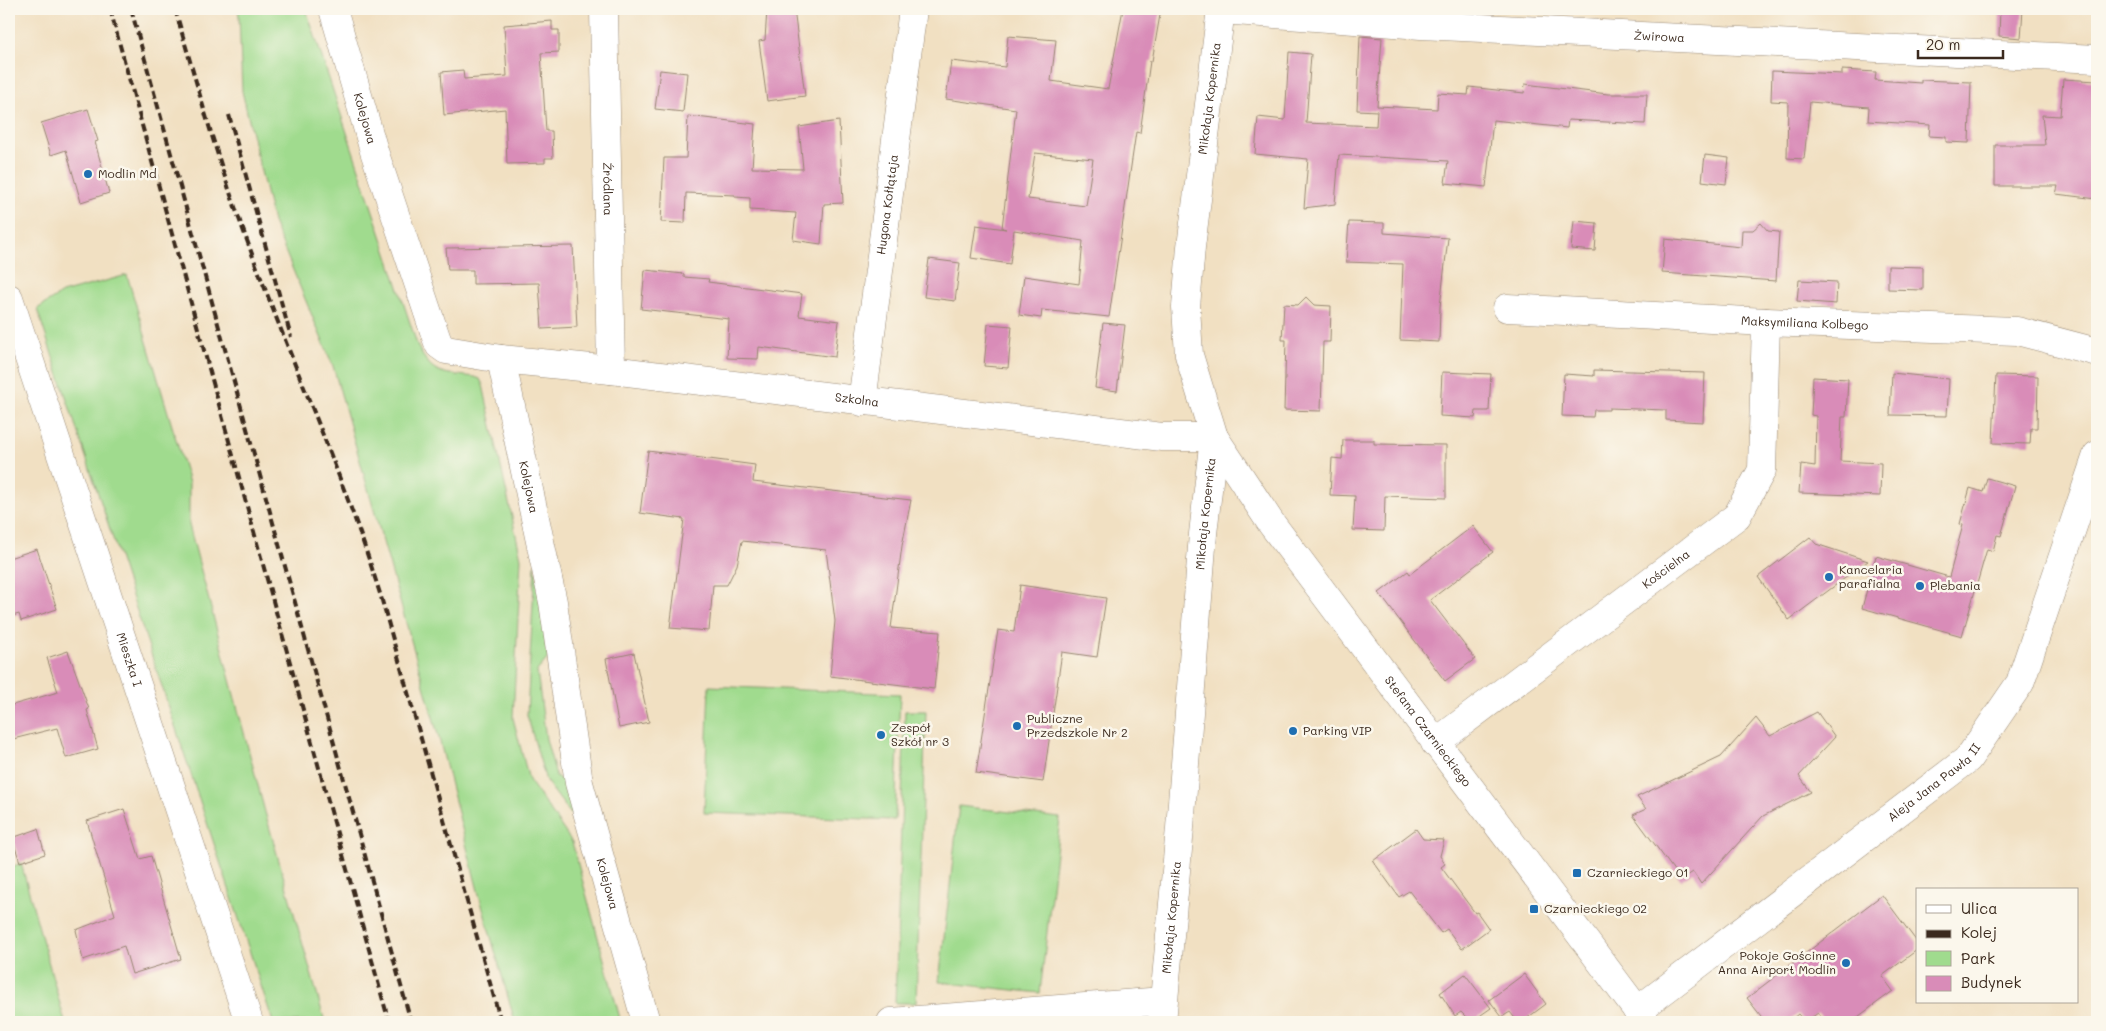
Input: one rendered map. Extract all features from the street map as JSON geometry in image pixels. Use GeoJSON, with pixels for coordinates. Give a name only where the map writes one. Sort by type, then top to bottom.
{"type":"FeatureCollection","features":[{"type":"Feature","properties":{"kind":"street","name":"Kolejowa"},"geometry":{"type":"LineString","coordinates":[[333,9],[374,151],[440,345],[446,350],[454,352],[501,359],[553,602],[578,783],[646,1022]]}},
{"type":"Feature","properties":{"kind":"street","name":"Źródlana"},"geometry":{"type":"LineString","coordinates":[[604,9],[611,370]]}},
{"type":"Feature","properties":{"kind":"street","name":"Hugona Kołłątaja"},"geometry":{"type":"LineString","coordinates":[[862,402],[913,9]]}},
{"type":"Feature","properties":{"kind":"street","name":"Żwirowa"},"geometry":{"type":"LineString","coordinates":[[1221,10],[1421,25],[2097,59]]}},
{"type":"Feature","properties":{"kind":"street","name":"Mikołaja Kopernika"},"geometry":{"type":"LineString","coordinates":[[1162,1012],[1180,828],[1203,534],[1214,437],[1189,355],[1186,307],[1191,247],[1221,10]]}},
{"type":"Feature","properties":{"kind":"street","name":"Mieszka I"},"geometry":{"type":"LineString","coordinates":[[9,298],[249,1022]]}},
{"type":"Feature","properties":{"kind":"street","name":"Maksymiliana Kolbego"},"geometry":{"type":"LineString","coordinates":[[1507,308],[1766,322],[2017,331],[2097,352]]}},
{"type":"Feature","properties":{"kind":"street","name":"Kościelna"},"geometry":{"type":"LineString","coordinates":[[1435,743],[1737,516],[1762,470],[1766,322]]}},
{"type":"Feature","properties":{"kind":"street","name":"Szkolna"},"geometry":{"type":"LineString","coordinates":[[501,359],[611,370],[1162,437],[1214,437]]}},
{"type":"Feature","properties":{"kind":"street","name":"Stefana Czarnieckiego"},"geometry":{"type":"LineString","coordinates":[[1214,437],[1271,523],[1642,1017]]}},
{"type":"Feature","properties":{"kind":"street","name":"Aleja Jana Pawła II"},"geometry":{"type":"LineString","coordinates":[[1642,1017],[1968,759],[2020,682],[2097,454]]}},
{"type":"Feature","properties":{"kind":"street"},"geometry":{"type":"LineString","coordinates":[[891,1022],[1162,1012]]}},
{"type":"Feature","properties":{"kind":"green space"},"geometry":{"type":"Polygon","coordinates":[[[238,9],[306,9],[418,347],[429,364],[435,369],[448,374],[475,377],[480,379],[483,385],[521,558],[513,718],[529,780],[572,842],[621,1022],[515,1022],[478,891],[440,742],[333,366],[273,222],[242,91],[238,9]]]}},
{"type":"Feature","properties":{"kind":"green space"},"geometry":{"type":"Polygon","coordinates":[[[127,275],[189,483],[189,525],[265,812],[325,1022],[273,1022],[37,309],[62,293],[127,275]]]}},
{"type":"Feature","properties":{"kind":"green space"},"geometry":{"type":"Polygon","coordinates":[[[535,564],[548,658],[537,671],[546,739],[556,776],[569,785],[582,829],[546,781],[527,715],[535,564]]]}},
{"type":"Feature","properties":{"kind":"green space"},"geometry":{"type":"Polygon","coordinates":[[[709,686],[900,694],[895,820],[704,813],[709,686]]]}},
{"type":"Feature","properties":{"kind":"green space"},"geometry":{"type":"Polygon","coordinates":[[[905,711],[926,711],[916,1003],[895,1003],[905,711]]]}},
{"type":"Feature","properties":{"kind":"green space"},"geometry":{"type":"Polygon","coordinates":[[[959,806],[1060,818],[1040,993],[939,982],[959,806]]]}},
{"type":"Feature","properties":{"kind":"green space"},"geometry":{"type":"Polygon","coordinates":[[[21,863],[65,1022],[9,1022],[9,868],[21,863]]]}},
{"type":"Feature","properties":{"kind":"building"},"geometry":{"type":"Polygon","coordinates":[[[767,9],[794,9],[805,96],[767,101],[759,41],[765,40],[767,9]]]}},
{"type":"Feature","properties":{"kind":"building"},"geometry":{"type":"Polygon","coordinates":[[[1123,9],[1161,9],[1152,61],[1150,61],[1140,133],[1136,132],[1109,317],[1042,310],[1041,318],[1019,315],[1024,276],[1079,284],[1083,241],[1014,230],[1010,264],[971,258],[976,225],[1006,229],[1002,228],[1016,109],[946,99],[951,61],[1005,67],[1008,36],[1056,40],[1051,81],[1108,89],[1123,9]],[[1035,153],[1028,199],[1086,206],[1093,159],[1035,153]]]}},
{"type":"Feature","properties":{"kind":"building"},"geometry":{"type":"Polygon","coordinates":[[[2000,9],[2023,9],[2021,38],[1999,36],[2000,9]]]}},
{"type":"Feature","properties":{"kind":"building"},"geometry":{"type":"Polygon","coordinates":[[[552,21],[552,30],[559,30],[559,52],[541,53],[546,131],[552,131],[553,158],[545,158],[545,163],[507,164],[505,109],[444,115],[441,72],[463,70],[464,79],[507,76],[504,25],[552,21]]]}},
{"type":"Feature","properties":{"kind":"building"},"geometry":{"type":"Polygon","coordinates":[[[1360,36],[1382,38],[1377,106],[1437,109],[1438,93],[1468,95],[1469,87],[1524,93],[1525,84],[1608,94],[1647,94],[1645,124],[1568,120],[1567,128],[1493,120],[1486,187],[1445,183],[1448,161],[1339,155],[1335,204],[1304,208],[1308,159],[1255,154],[1258,117],[1285,120],[1289,52],[1311,54],[1306,123],[1376,126],[1377,111],[1357,110],[1360,36]]]}},
{"type":"Feature","properties":{"kind":"building"},"geometry":{"type":"Polygon","coordinates":[[[660,70],[687,73],[683,112],[655,109],[660,70]]]}},
{"type":"Feature","properties":{"kind":"building"},"geometry":{"type":"Polygon","coordinates":[[[1842,70],[1876,72],[1875,80],[1921,83],[1921,80],[1971,82],[1969,143],[1946,142],[1946,137],[1929,136],[1930,125],[1868,121],[1869,107],[1810,102],[1804,159],[1787,158],[1788,102],[1771,101],[1772,71],[1842,74],[1842,70]]]}},
{"type":"Feature","properties":{"kind":"building"},"geometry":{"type":"Polygon","coordinates":[[[2063,79],[2097,81],[2097,199],[2056,194],[2058,186],[1995,186],[1995,145],[2045,145],[2042,115],[2060,116],[2063,79]]]}},
{"type":"Feature","properties":{"kind":"building","name":"Modlin Md"},"geometry":{"type":"Polygon","coordinates":[[[88,109],[98,141],[95,142],[109,193],[81,202],[66,150],[51,155],[41,123],[88,109]]]}},
{"type":"Feature","properties":{"kind":"building"},"geometry":{"type":"Polygon","coordinates":[[[688,116],[755,124],[752,168],[803,169],[799,127],[839,121],[843,203],[824,204],[821,244],[793,240],[796,213],[750,210],[750,198],[735,197],[735,195],[686,193],[685,223],[661,222],[664,158],[686,158],[688,116]]]}},
{"type":"Feature","properties":{"kind":"building"},"geometry":{"type":"Polygon","coordinates":[[[1705,155],[1729,158],[1726,184],[1702,181],[1705,155]]]}},
{"type":"Feature","properties":{"kind":"building"},"geometry":{"type":"Polygon","coordinates":[[[1574,221],[1597,223],[1595,251],[1571,249],[1574,221]]]}},
{"type":"Feature","properties":{"kind":"building"},"geometry":{"type":"Polygon","coordinates":[[[1349,222],[1384,223],[1384,233],[1448,238],[1440,307],[1439,342],[1400,340],[1403,264],[1346,262],[1349,222]]]}},
{"type":"Feature","properties":{"kind":"building"},"geometry":{"type":"Polygon","coordinates":[[[1761,223],[1768,231],[1779,232],[1776,281],[1662,273],[1665,239],[1741,247],[1742,230],[1753,230],[1761,223]]]}},
{"type":"Feature","properties":{"kind":"building"},"geometry":{"type":"Polygon","coordinates":[[[573,246],[577,327],[542,329],[539,283],[473,284],[473,270],[448,270],[446,248],[573,246]]]}},
{"type":"Feature","properties":{"kind":"building"},"geometry":{"type":"Polygon","coordinates":[[[929,259],[960,263],[955,301],[924,297],[929,259]]]}},
{"type":"Feature","properties":{"kind":"building"},"geometry":{"type":"Polygon","coordinates":[[[1888,266],[1923,267],[1923,290],[1888,289],[1888,266]]]}},
{"type":"Feature","properties":{"kind":"building"},"geometry":{"type":"Polygon","coordinates":[[[645,270],[684,274],[684,277],[709,279],[708,282],[802,294],[799,316],[839,321],[835,357],[759,347],[758,359],[727,358],[729,319],[641,309],[645,270]]]}},
{"type":"Feature","properties":{"kind":"building"},"geometry":{"type":"Polygon","coordinates":[[[1799,280],[1837,282],[1836,304],[1797,301],[1799,280]]]}},
{"type":"Feature","properties":{"kind":"building"},"geometry":{"type":"Polygon","coordinates":[[[1306,297],[1314,305],[1331,306],[1330,342],[1323,342],[1321,411],[1284,410],[1286,340],[1282,340],[1284,304],[1298,305],[1306,297]]]}},
{"type":"Feature","properties":{"kind":"building"},"geometry":{"type":"Polygon","coordinates":[[[1103,323],[1125,325],[1117,391],[1095,388],[1103,323]]]}},
{"type":"Feature","properties":{"kind":"building"},"geometry":{"type":"Polygon","coordinates":[[[988,324],[1012,326],[1008,368],[984,366],[988,324]]]}},
{"type":"Feature","properties":{"kind":"building"},"geometry":{"type":"Polygon","coordinates":[[[1594,370],[1705,373],[1703,422],[1666,420],[1666,410],[1609,408],[1609,410],[1594,410],[1593,417],[1562,416],[1564,374],[1594,376],[1594,370]]]}},
{"type":"Feature","properties":{"kind":"building"},"geometry":{"type":"Polygon","coordinates":[[[1442,372],[1491,374],[1489,411],[1476,411],[1475,418],[1440,416],[1442,372]]]}},
{"type":"Feature","properties":{"kind":"building"},"geometry":{"type":"Polygon","coordinates":[[[1892,373],[1949,379],[1947,416],[1890,415],[1892,373]]]}},
{"type":"Feature","properties":{"kind":"building"},"geometry":{"type":"Polygon","coordinates":[[[1996,375],[2038,376],[2037,428],[2031,428],[2030,444],[1993,443],[1996,375]]]}},
{"type":"Feature","properties":{"kind":"building"},"geometry":{"type":"Polygon","coordinates":[[[1813,377],[1848,379],[1846,417],[1842,417],[1840,461],[1881,463],[1880,496],[1799,493],[1801,464],[1815,466],[1816,416],[1811,415],[1813,377]]]}},
{"type":"Feature","properties":{"kind":"building"},"geometry":{"type":"Polygon","coordinates":[[[1343,440],[1374,440],[1374,444],[1446,445],[1446,498],[1385,496],[1384,531],[1353,530],[1355,496],[1330,495],[1332,458],[1342,459],[1343,440]]]}},
{"type":"Feature","properties":{"kind":"building"},"geometry":{"type":"Polygon","coordinates":[[[648,451],[755,465],[753,482],[911,500],[902,546],[891,628],[940,632],[934,689],[830,676],[835,621],[826,550],[742,541],[737,565],[727,585],[713,585],[709,631],[670,628],[684,519],[640,513],[648,451]]]}},
{"type":"Feature","properties":{"kind":"building"},"geometry":{"type":"Polygon","coordinates":[[[1987,478],[2015,486],[2001,536],[1997,535],[1993,551],[1987,549],[1962,636],[1862,608],[1876,556],[1949,577],[1963,525],[1960,524],[1970,488],[1983,492],[1987,478]]]}},
{"type":"Feature","properties":{"kind":"building"},"geometry":{"type":"Polygon","coordinates":[[[1473,526],[1493,552],[1430,600],[1475,659],[1445,681],[1379,593],[1408,571],[1410,574],[1473,526]]]}},
{"type":"Feature","properties":{"kind":"building"},"geometry":{"type":"Polygon","coordinates":[[[1810,537],[1816,544],[1868,561],[1789,620],[1758,577],[1810,537]]]}},
{"type":"Feature","properties":{"kind":"building"},"geometry":{"type":"Polygon","coordinates":[[[37,549],[57,609],[21,621],[19,614],[9,617],[9,558],[37,549]]]}},
{"type":"Feature","properties":{"kind":"building","name":"Publiczne Przedszkole Nr 2"},"geometry":{"type":"Polygon","coordinates":[[[1020,585],[1106,598],[1097,657],[1062,652],[1043,782],[976,773],[998,630],[1014,632],[1020,585]]]}},
{"type":"Feature","properties":{"kind":"building"},"geometry":{"type":"Polygon","coordinates":[[[68,651],[89,709],[87,710],[98,749],[66,758],[57,728],[9,740],[9,706],[58,692],[47,658],[68,651]]]}},
{"type":"Feature","properties":{"kind":"building"},"geometry":{"type":"Polygon","coordinates":[[[634,653],[649,722],[619,728],[606,659],[634,653]]]}},
{"type":"Feature","properties":{"kind":"building"},"geometry":{"type":"Polygon","coordinates":[[[1817,712],[1835,737],[1799,776],[1811,792],[1763,816],[1701,884],[1693,872],[1681,880],[1633,815],[1646,809],[1637,797],[1721,757],[1756,718],[1770,736],[1817,712]]]}},
{"type":"Feature","properties":{"kind":"building"},"geometry":{"type":"Polygon","coordinates":[[[124,809],[140,859],[151,856],[181,959],[132,974],[124,946],[83,960],[76,930],[115,915],[87,821],[124,809]]]}},
{"type":"Feature","properties":{"kind":"building"},"geometry":{"type":"Polygon","coordinates":[[[38,829],[45,854],[20,862],[12,838],[38,829]]]}},
{"type":"Feature","properties":{"kind":"building"},"geometry":{"type":"Polygon","coordinates":[[[1416,829],[1423,839],[1444,840],[1440,856],[1445,864],[1441,867],[1489,929],[1462,949],[1447,929],[1441,933],[1409,891],[1399,897],[1373,861],[1416,829]]]}},
{"type":"Feature","properties":{"kind":"building","name":"Pokoje Gościnne Anna Airport Modlin"},"geometry":{"type":"Polygon","coordinates":[[[1882,895],[1916,941],[1916,951],[1882,976],[1893,991],[1851,1022],[1825,1022],[1818,1013],[1805,1022],[1798,1014],[1792,1019],[1764,1020],[1747,998],[1882,895]]]}},
{"type":"Feature","properties":{"kind":"building"},"geometry":{"type":"Polygon","coordinates":[[[1465,974],[1491,1008],[1471,1022],[1461,1012],[1455,1016],[1440,993],[1465,974]]]}},
{"type":"Feature","properties":{"kind":"building"},"geometry":{"type":"Polygon","coordinates":[[[1524,974],[1546,1004],[1522,1022],[1518,1022],[1510,1012],[1502,1017],[1489,1000],[1524,974]]]}},
{"type":"Feature","properties":{"kind":"railway"},"geometry":{"type":"LineString","coordinates":[[110,9],[389,1022]]}},
{"type":"Feature","properties":{"kind":"railway"},"geometry":{"type":"LineString","coordinates":[[131,9],[411,1022]]}},
{"type":"Feature","properties":{"kind":"railway"},"geometry":{"type":"LineString","coordinates":[[175,9],[209,127],[237,214],[351,507],[381,597],[501,1022]]}},
{"type":"Feature","properties":{"kind":"railway"},"geometry":{"type":"LineString","coordinates":[[229,115],[291,337]]}},
{"type":"Feature","properties":{"kind":"place","name":"Modlin Md"},"geometry":{"type":"Point","coordinates":[88,174]}},
{"type":"Feature","properties":{"kind":"place","name":"Kancelaria parafialna"},"geometry":{"type":"Point","coordinates":[1829,577]}},
{"type":"Feature","properties":{"kind":"place","name":"Plebania"},"geometry":{"type":"Point","coordinates":[1920,586]}},
{"type":"Feature","properties":{"kind":"place","name":"Publiczne Przedszkole Nr 2"},"geometry":{"type":"Point","coordinates":[1017,726]}},
{"type":"Feature","properties":{"kind":"place","name":"Parking VIP"},"geometry":{"type":"Point","coordinates":[1293,731]}},
{"type":"Feature","properties":{"kind":"place","name":"Zespół Szkół nr 3"},"geometry":{"type":"Point","coordinates":[881,735]}},
{"type":"Feature","properties":{"kind":"place","name":"Czarnieckiego 01"},"geometry":{"type":"Point","coordinates":[1577,873]}},
{"type":"Feature","properties":{"kind":"place","name":"Czarnieckiego 02"},"geometry":{"type":"Point","coordinates":[1534,909]}},
{"type":"Feature","properties":{"kind":"place","name":"Pokoje Gościnne Anna Airport Modlin"},"geometry":{"type":"Point","coordinates":[1846,963]}}]}
